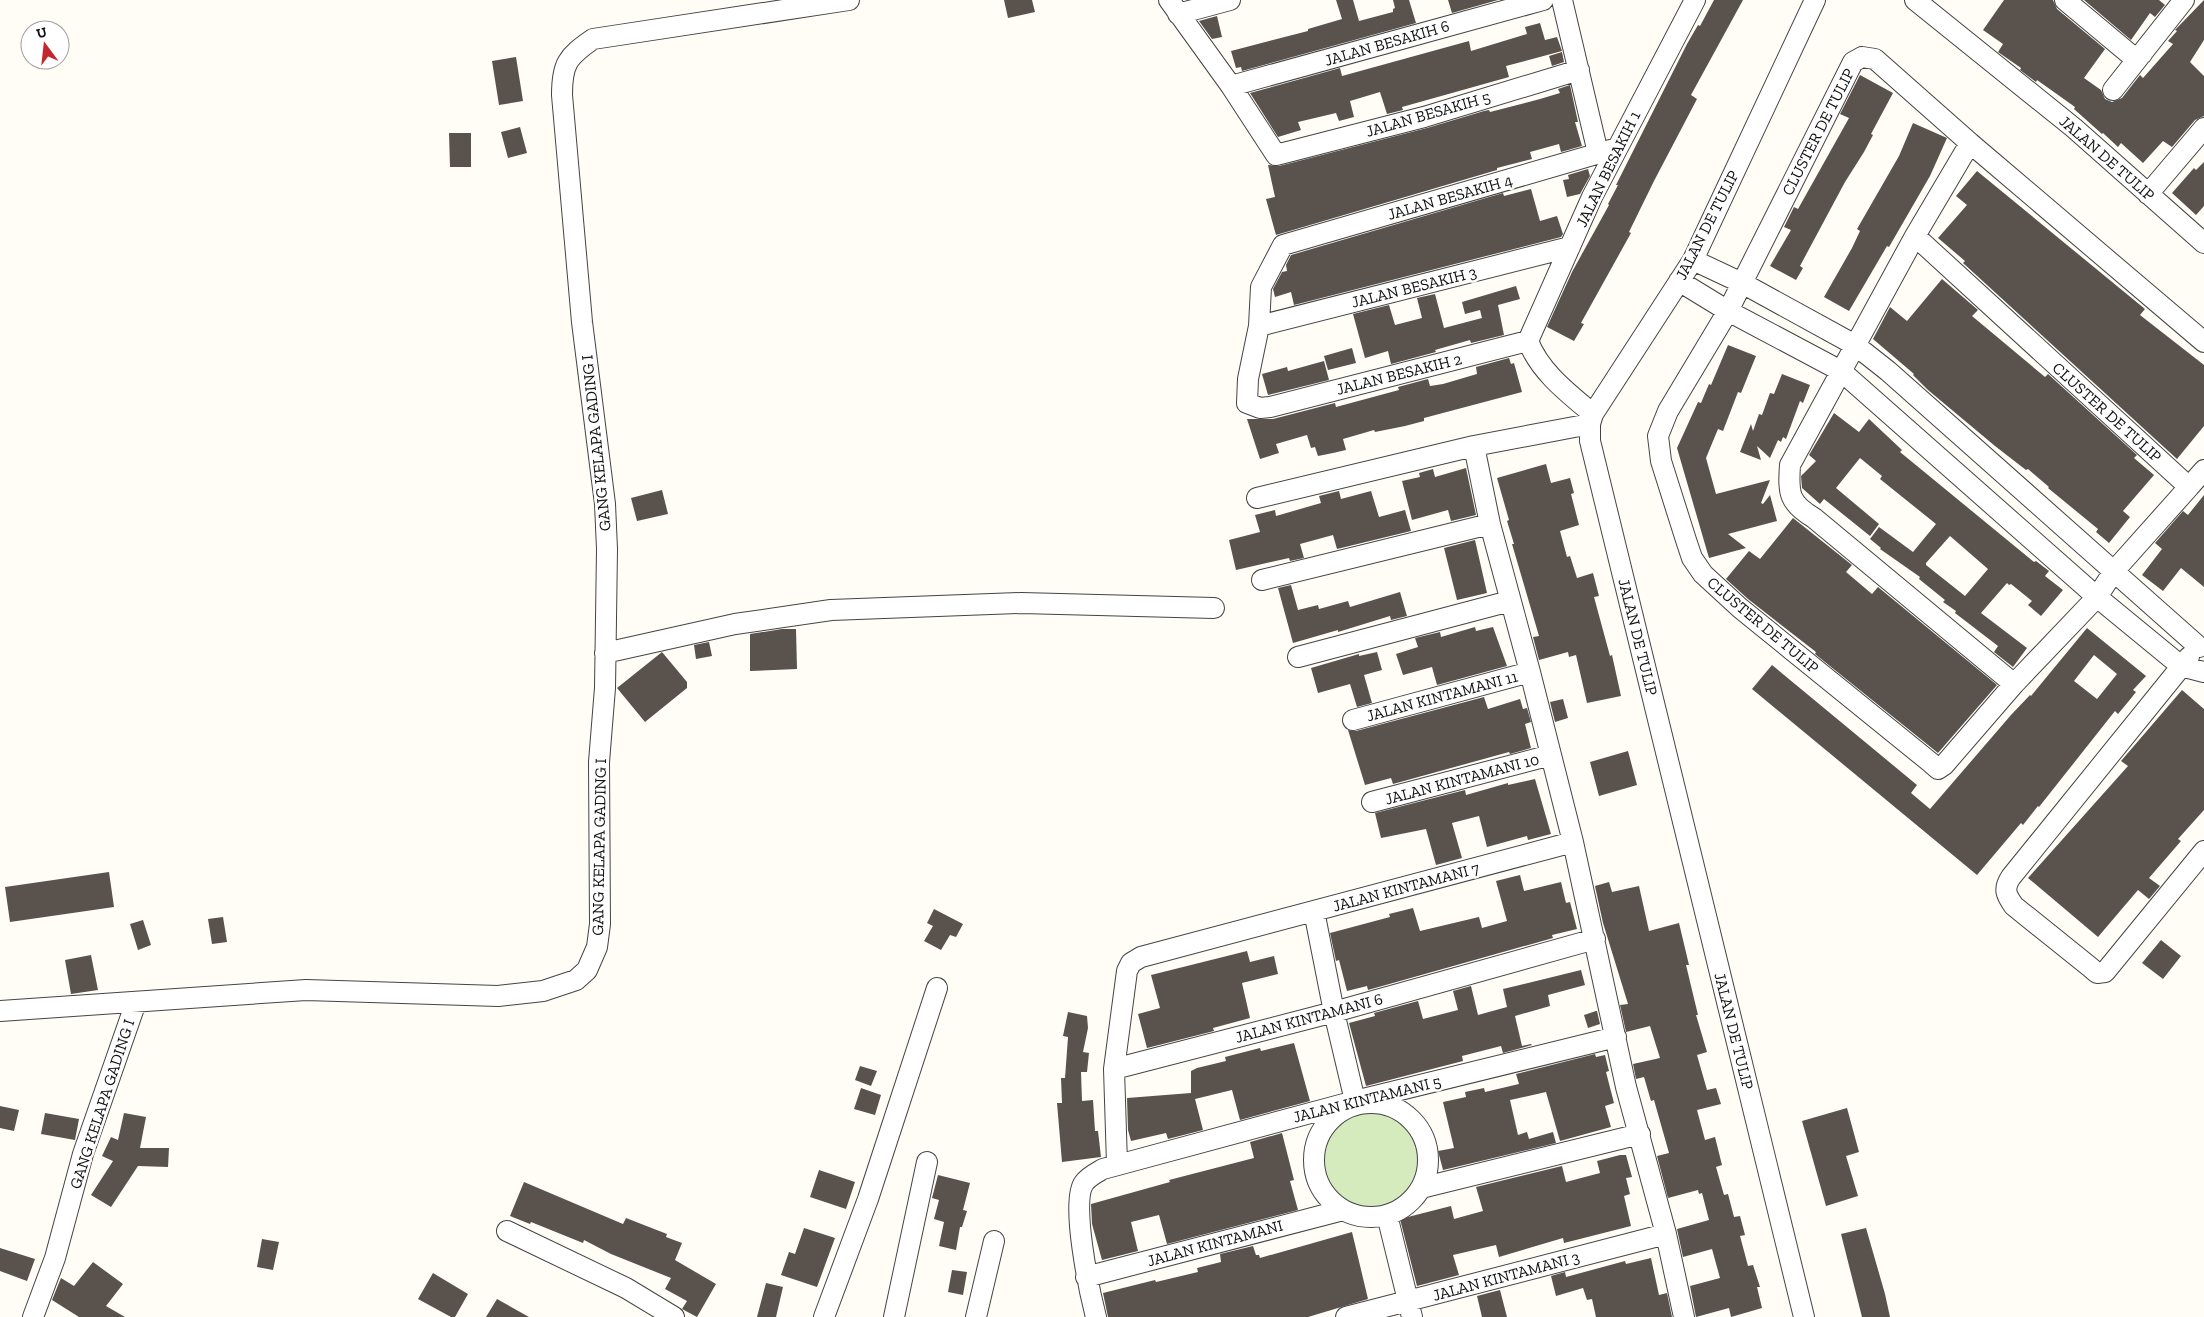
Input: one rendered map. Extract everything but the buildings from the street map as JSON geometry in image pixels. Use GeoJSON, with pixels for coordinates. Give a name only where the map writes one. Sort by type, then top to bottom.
{"type":"FeatureCollection","features":[{"type":"Feature","properties":{"kind":"street","name":"GANG KELAPA GADING I"},"geometry":{"type":"LineString","coordinates":[[33,1317],[55,1258],[83,1154],[136,1002],[306,990],[498,996],[543,991],[576,980],[587,970],[597,948],[600,924],[599,762],[605,653],[607,549],[605,504],[582,322],[562,96],[562,73],[568,58],[592,39],[848,0]]}},
{"type":"Feature","properties":{"kind":"street"},"geometry":{"type":"LineString","coordinates":[[1230,0],[1173,7],[1231,86]]}},
{"type":"Feature","properties":{"kind":"street","name":"JALAN BESAKIH 6"},"geometry":{"type":"LineString","coordinates":[[1231,86],[1542,0]]}},
{"type":"Feature","properties":{"kind":"street"},"geometry":{"type":"LineString","coordinates":[[1562,0],[1579,70],[1608,150]]}},
{"type":"Feature","properties":{"kind":"street","name":"JALAN BESAKIH 1"},"geometry":{"type":"LineString","coordinates":[[1528,341],[1570,247],[1608,150],[1695,0]]}},
{"type":"Feature","properties":{"kind":"street","name":"JALAN DE TULIP"},"geometry":{"type":"LineString","coordinates":[[1804,1317],[1592,450],[1592,419],[1693,260],[1815,0]]}},
{"type":"Feature","properties":{"kind":"street","name":"JALAN DE TULIP"},"geometry":{"type":"LineString","coordinates":[[1915,0],[2074,128],[2204,242]]}},
{"type":"Feature","properties":{"kind":"street"},"geometry":{"type":"LineString","coordinates":[[2065,0],[2134,58],[2142,54]]}},
{"type":"Feature","properties":{"kind":"street"},"geometry":{"type":"LineString","coordinates":[[2113,90],[2182,1]]}},
{"type":"Feature","properties":{"kind":"street","name":"CLUSTER DE TULIP"},"geometry":{"type":"LineString","coordinates":[[2204,342],[1970,143],[1875,59],[1862,57],[1854,62],[1728,310],[1668,411],[1658,436],[1661,461],[1686,540],[1692,558],[1703,574],[1740,608],[1938,768],[1944,765],[2014,684],[2097,597],[2114,571],[2204,470]]}},
{"type":"Feature","properties":{"kind":"street","name":"JALAN BESAKIH 5"},"geometry":{"type":"LineString","coordinates":[[1231,86],[1276,155],[1424,117],[1579,70]]}},
{"type":"Feature","properties":{"kind":"street"},"geometry":{"type":"LineString","coordinates":[[2148,194],[2204,128]]}},
{"type":"Feature","properties":{"kind":"street"},"geometry":{"type":"LineString","coordinates":[[1970,143],[1914,236],[1790,465],[1789,492],[1792,500],[1801,510],[1814,518],[2014,684]]}},
{"type":"Feature","properties":{"kind":"street","name":"JALAN BESAKIH 4"},"geometry":{"type":"LineString","coordinates":[[1259,326],[1261,287],[1283,245],[1608,150]]}},
{"type":"Feature","properties":{"kind":"street","name":"CLUSTER DE TULIP"},"geometry":{"type":"LineString","coordinates":[[1914,236],[2189,487]]}},
{"type":"Feature","properties":{"kind":"street","name":"JALAN BESAKIH 3"},"geometry":{"type":"LineString","coordinates":[[1259,326],[1570,247]]}},
{"type":"Feature","properties":{"kind":"street"},"geometry":{"type":"LineString","coordinates":[[1679,282],[1841,371],[2097,597],[2181,666],[2203,671],[2201,644],[2114,571],[1888,371],[1855,345],[1742,283],[1693,260]]}},
{"type":"Feature","properties":{"kind":"street","name":"JALAN BESAKIH 2"},"geometry":{"type":"LineString","coordinates":[[1259,326],[1248,379],[1247,402],[1260,408],[1528,341]]}},
{"type":"Feature","properties":{"kind":"street"},"geometry":{"type":"LineString","coordinates":[[1528,341],[1534,358],[1592,419]]}},
{"type":"Feature","properties":{"kind":"street"},"geometry":{"type":"LineString","coordinates":[[1258,498],[1592,419]]}},
{"type":"Feature","properties":{"kind":"street"},"geometry":{"type":"LineString","coordinates":[[1474,446],[1490,524],[1573,842],[1596,939],[1626,1087],[1666,1234],[1684,1317]]}},
{"type":"Feature","properties":{"kind":"street"},"geometry":{"type":"LineString","coordinates":[[1262,580],[1490,524]]}},
{"type":"Feature","properties":{"kind":"street"},"geometry":{"type":"LineString","coordinates":[[1298,657],[1510,601]]}},
{"type":"Feature","properties":{"kind":"street"},"geometry":{"type":"LineString","coordinates":[[605,653],[734,624],[831,610],[1021,603],[1214,608]]}},
{"type":"Feature","properties":{"kind":"street"},"geometry":{"type":"LineString","coordinates":[[2201,644],[2181,666],[2012,877],[2006,886],[2006,894],[2014,906],[2097,973],[2105,972],[2204,851]]}},
{"type":"Feature","properties":{"kind":"street","name":"JALAN KINTAMANI 11"},"geometry":{"type":"LineString","coordinates":[[1353,720],[1530,672]]}},
{"type":"Feature","properties":{"kind":"street","name":"JALAN KINTAMANI 10"},"geometry":{"type":"LineString","coordinates":[[1372,802],[1551,755]]}},
{"type":"Feature","properties":{"kind":"street","name":"JALAN KINTAMANI 7"},"geometry":{"type":"LineString","coordinates":[[1355,1103],[1334,1012],[1314,911],[1573,842]]}},
{"type":"Feature","properties":{"kind":"street"},"geometry":{"type":"LineString","coordinates":[[1117,1164],[1114,1068],[1127,971],[1131,962],[1141,957],[1314,911]]}},
{"type":"Feature","properties":{"kind":"street","name":"JALAN KINTAMANI 6"},"geometry":{"type":"LineString","coordinates":[[1114,1068],[1334,1012],[1596,939]]}},
{"type":"Feature","properties":{"kind":"street"},"geometry":{"type":"LineString","coordinates":[[824,1317],[868,1200],[937,988]]}},
{"type":"Feature","properties":{"kind":"street"},"geometry":{"type":"LineString","coordinates":[[0,1011],[136,1002]]}},
{"type":"Feature","properties":{"kind":"street","name":"JALAN KINTAMANI 5"},"geometry":{"type":"LineString","coordinates":[[1096,1317],[1086,1277],[1079,1198],[1083,1183],[1103,1169],[1616,1037]]}},
{"type":"Feature","properties":{"kind":"street"},"geometry":{"type":"LineString","coordinates":[[1355,1103],[1386,1105],[1400,1110],[1412,1119],[1421,1131],[1427,1145],[1429,1160],[1427,1174],[1421,1188],[1412,1200],[1400,1209],[1387,1215],[1372,1217],[1357,1215],[1343,1210],[1331,1201],[1322,1189],[1316,1175],[1314,1160],[1316,1146],[1322,1132],[1331,1120],[1355,1103]]}},
{"type":"Feature","properties":{"kind":"street"},"geometry":{"type":"LineString","coordinates":[[1421,1188],[1640,1134]]}},
{"type":"Feature","properties":{"kind":"street"},"geometry":{"type":"LineString","coordinates":[[894,1317],[928,1162]]}},
{"type":"Feature","properties":{"kind":"street","name":"JALAN KINTAMANI"},"geometry":{"type":"LineString","coordinates":[[1086,1277],[1343,1210]]}},
{"type":"Feature","properties":{"kind":"street"},"geometry":{"type":"LineString","coordinates":[[1387,1215],[1410,1310]]}},
{"type":"Feature","properties":{"kind":"street"},"geometry":{"type":"LineString","coordinates":[[507,1230],[626,1288],[674,1317]]}},
{"type":"Feature","properties":{"kind":"street","name":"JALAN KINTAMANI 3"},"geometry":{"type":"LineString","coordinates":[[1346,1317],[1410,1310],[1666,1234]]}},
{"type":"Feature","properties":{"kind":"street"},"geometry":{"type":"LineString","coordinates":[[976,1317],[994,1241]]}},
{"type":"Feature","properties":{"kind":"green space"},"geometry":{"type":"Polygon","coordinates":[[[1371,1108],[1390,1112],[1407,1123],[1418,1140],[1422,1159],[1418,1178],[1407,1195],[1390,1206],[1371,1210],[1352,1206],[1335,1195],[1324,1178],[1320,1159],[1324,1140],[1335,1123],[1352,1112],[1371,1108]]]}}]}
